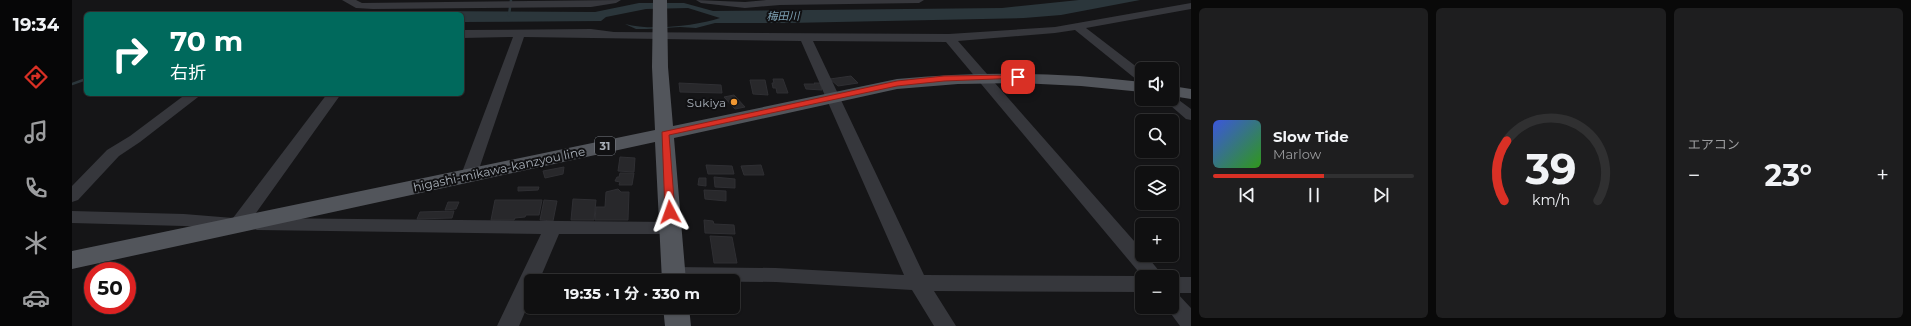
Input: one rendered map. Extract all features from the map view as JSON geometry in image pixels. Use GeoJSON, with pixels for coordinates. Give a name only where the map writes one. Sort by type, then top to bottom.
{"type":"FeatureCollection","features":[{"type":"Feature","properties":{"kind":"main road"},"geometry":{"type":"LineString","coordinates":[[660,1],[660,67],[674,274]]}},
{"type":"Feature","properties":{"kind":"main road","name":"higashi-mikawa-kanzyou line"},"geometry":{"type":"LineString","coordinates":[[72,260],[665,134],[833,96],[897,84],[983,77],[1062,79],[1135,86]]}},
{"type":"Feature","properties":{"kind":"main road"},"geometry":{"type":"LineString","coordinates":[[1179,92],[1191,94]]}},
{"type":"Feature","properties":{"kind":"main road"},"geometry":{"type":"LineString","coordinates":[[677,314],[678,326]]}},
{"type":"Feature","properties":{"kind":"street"},"geometry":{"type":"LineString","coordinates":[[347,0],[360,6],[511,3],[591,4],[616,0]]}},
{"type":"Feature","properties":{"kind":"street"},"geometry":{"type":"LineString","coordinates":[[700,0],[723,4],[745,5],[780,2],[919,0]]}},
{"type":"Feature","properties":{"kind":"street"},"geometry":{"type":"LineString","coordinates":[[464,34],[591,33],[614,36],[661,34],[949,38],[1078,27],[1191,6]]}},
{"type":"Feature","properties":{"kind":"street"},"geometry":{"type":"LineString","coordinates":[[1078,27],[1135,72]]}},
{"type":"Feature","properties":{"kind":"street"},"geometry":{"type":"LineString","coordinates":[[469,175],[520,33]]}},
{"type":"Feature","properties":{"kind":"street"},"geometry":{"type":"LineString","coordinates":[[805,37],[918,283],[945,326]]}},
{"type":"Feature","properties":{"kind":"street"},"geometry":{"type":"LineString","coordinates":[[949,38],[1148,270]]}},
{"type":"Feature","properties":{"kind":"street"},"geometry":{"type":"LineString","coordinates":[[72,196],[113,153],[135,139],[193,96]]}},
{"type":"Feature","properties":{"kind":"street"},"geometry":{"type":"LineString","coordinates":[[238,224],[333,96]]}},
{"type":"Feature","properties":{"kind":"street"},"geometry":{"type":"LineString","coordinates":[[1179,106],[1191,116]]}},
{"type":"Feature","properties":{"kind":"street"},"geometry":{"type":"LineString","coordinates":[[72,217],[184,220],[238,224],[671,228]]}},
{"type":"Feature","properties":{"kind":"street"},"geometry":{"type":"LineString","coordinates":[[508,326],[554,228]]}},
{"type":"Feature","properties":{"kind":"street"},"geometry":{"type":"LineString","coordinates":[[740,276],[776,275],[918,283],[1135,284]]}},
{"type":"Feature","properties":{"kind":"street"},"geometry":{"type":"LineString","coordinates":[[1179,285],[1191,285]]}},
{"type":"Feature","properties":{"kind":"street"},"geometry":{"type":"LineString","coordinates":[[1179,308],[1191,324]]}},
{"type":"Feature","properties":{"kind":"water","name":"梅田川"},"geometry":{"type":"Polygon","coordinates":[[[1079,0],[1140,0],[1061,15],[1024,18],[715,23],[696,28],[680,27],[647,29],[636,29],[625,24],[647,27],[673,27],[720,18],[688,8],[646,9],[606,17],[601,21],[464,22],[464,12],[353,12],[409,11],[595,12],[639,3],[684,3],[713,11],[1002,8],[1079,0]]]}},
{"type":"Feature","properties":{"kind":"building"},"geometry":{"type":"Polygon","coordinates":[[[851,76],[858,83],[838,86],[830,79],[851,76]]]}},
{"type":"Feature","properties":{"kind":"building"},"geometry":{"type":"Polygon","coordinates":[[[773,79],[783,79],[788,93],[777,93],[776,88],[773,88],[773,79]]]}},
{"type":"Feature","properties":{"kind":"building"},"geometry":{"type":"Polygon","coordinates":[[[750,80],[765,80],[768,95],[753,94],[750,80]]]}},
{"type":"Feature","properties":{"kind":"building"},"geometry":{"type":"Polygon","coordinates":[[[679,83],[721,85],[722,93],[680,92],[679,83]]]}},
{"type":"Feature","properties":{"kind":"building"},"geometry":{"type":"Polygon","coordinates":[[[814,83],[820,83],[822,90],[806,89],[804,84],[815,84],[814,83]]]}},
{"type":"Feature","properties":{"kind":"building"},"geometry":{"type":"Polygon","coordinates":[[[734,95],[745,107],[735,109],[724,97],[734,95]]]}},
{"type":"Feature","properties":{"kind":"building"},"geometry":{"type":"Polygon","coordinates":[[[620,157],[635,158],[634,172],[618,171],[620,157]]]}},
{"type":"Feature","properties":{"kind":"building"},"geometry":{"type":"Polygon","coordinates":[[[706,165],[732,166],[734,174],[708,174],[706,165]]]}},
{"type":"Feature","properties":{"kind":"building"},"geometry":{"type":"Polygon","coordinates":[[[761,165],[764,175],[744,175],[741,166],[761,165]]]}},
{"type":"Feature","properties":{"kind":"building"},"geometry":{"type":"Polygon","coordinates":[[[564,167],[563,174],[545,178],[543,171],[564,167]]]}},
{"type":"Feature","properties":{"kind":"building"},"geometry":{"type":"Polygon","coordinates":[[[620,173],[634,173],[632,185],[619,185],[620,182],[615,181],[617,177],[619,177],[620,173]]]}},
{"type":"Feature","properties":{"kind":"building"},"geometry":{"type":"Polygon","coordinates":[[[714,177],[735,179],[735,188],[715,187],[714,177]]]}},
{"type":"Feature","properties":{"kind":"building"},"geometry":{"type":"Polygon","coordinates":[[[699,178],[706,178],[706,186],[698,185],[699,178]]]}},
{"type":"Feature","properties":{"kind":"building"},"geometry":{"type":"Polygon","coordinates":[[[518,187],[539,187],[538,190],[518,191],[518,187]]]}},
{"type":"Feature","properties":{"kind":"building"},"geometry":{"type":"Polygon","coordinates":[[[618,189],[621,192],[629,192],[628,220],[595,220],[596,207],[605,207],[606,192],[618,189]]]}},
{"type":"Feature","properties":{"kind":"building"},"geometry":{"type":"Polygon","coordinates":[[[704,190],[726,191],[726,201],[705,199],[704,190]]]}},
{"type":"Feature","properties":{"kind":"building"},"geometry":{"type":"Polygon","coordinates":[[[573,199],[596,200],[594,220],[571,220],[573,199]]]}},
{"type":"Feature","properties":{"kind":"building"},"geometry":{"type":"Polygon","coordinates":[[[495,200],[542,200],[539,215],[526,215],[525,217],[515,218],[514,220],[491,220],[495,200]]]}},
{"type":"Feature","properties":{"kind":"building"},"geometry":{"type":"Polygon","coordinates":[[[544,200],[557,201],[553,221],[540,220],[544,200]]]}},
{"type":"Feature","properties":{"kind":"building"},"geometry":{"type":"Polygon","coordinates":[[[448,202],[459,202],[456,209],[445,210],[448,202]]]}},
{"type":"Feature","properties":{"kind":"building"},"geometry":{"type":"Polygon","coordinates":[[[454,211],[452,218],[417,219],[420,212],[454,211]]]}},
{"type":"Feature","properties":{"kind":"building"},"geometry":{"type":"Polygon","coordinates":[[[704,220],[713,221],[714,224],[734,225],[735,234],[705,233],[704,220]]]}},
{"type":"Feature","properties":{"kind":"building"},"geometry":{"type":"Polygon","coordinates":[[[710,236],[732,237],[737,263],[714,263],[710,236]]]}},
{"type":"Feature","properties":{"kind":"waterway"},"geometry":{"type":"LineString","coordinates":[[509,15],[511,0]]}},
{"type":"Feature","properties":{"kind":"waterway"},"geometry":{"type":"LineString","coordinates":[[72,84],[84,80]]}},
{"type":"Feature","properties":{"kind":"place","name":"Sukiya"},"geometry":{"type":"Point","coordinates":[734,102]}},
{"type":"Feature","properties":{"kind":"route"},"geometry":{"type":"LineString","coordinates":[[670,212],[665,134],[833,96],[897,84],[944,79],[1018,77]]}}]}
